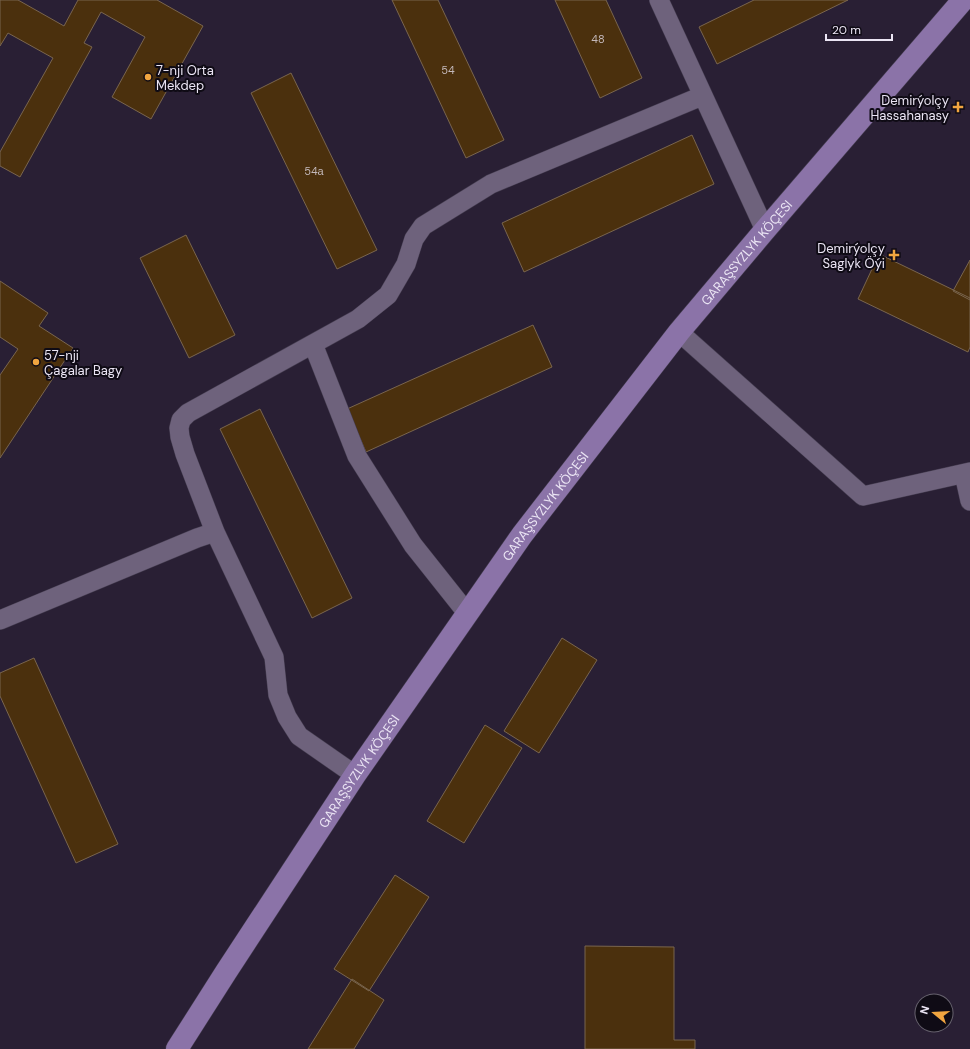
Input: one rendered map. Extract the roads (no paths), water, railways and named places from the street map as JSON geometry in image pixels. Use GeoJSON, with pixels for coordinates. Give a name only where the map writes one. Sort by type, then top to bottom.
{"type":"FeatureCollection","features":[{"type":"Feature","properties":{"kind":"main road","name":"GARAŞSYZLYK KÖÇESI"},"geometry":{"type":"LineString","coordinates":[[177,1049],[355,775],[522,535],[679,332],[963,0]]}},
{"type":"Feature","properties":{"kind":"street"},"geometry":{"type":"LineString","coordinates":[[661,1],[702,96],[765,230]]}},
{"type":"Feature","properties":{"kind":"street"},"geometry":{"type":"LineString","coordinates":[[355,775],[299,736],[287,717],[278,695],[274,657],[215,532],[185,454],[180,437],[179,428],[181,420],[188,413],[358,319],[388,295],[406,264],[414,239],[423,226],[491,184],[702,96]]}},
{"type":"Feature","properties":{"kind":"street"},"geometry":{"type":"LineString","coordinates":[[679,332],[863,496],[967,473],[970,501]]}},
{"type":"Feature","properties":{"kind":"street"},"geometry":{"type":"LineString","coordinates":[[313,344],[356,456],[413,545],[468,613]]}},
{"type":"Feature","properties":{"kind":"street"},"geometry":{"type":"LineString","coordinates":[[0,620],[197,538],[215,532]]}},
{"type":"Feature","properties":{"kind":"place","name":"7-nji Orta Mekdep"},"geometry":{"type":"Point","coordinates":[148,77]}},
{"type":"Feature","properties":{"kind":"place","name":"Demirýolçy Hassahanasy"},"geometry":{"type":"Point","coordinates":[958,107]}},
{"type":"Feature","properties":{"kind":"place","name":"Demirýolçy Saglyk Öýi"},"geometry":{"type":"Point","coordinates":[894,255]}},
{"type":"Feature","properties":{"kind":"place","name":"57-nji Çagalar Bagy"},"geometry":{"type":"Point","coordinates":[36,362]}}]}
